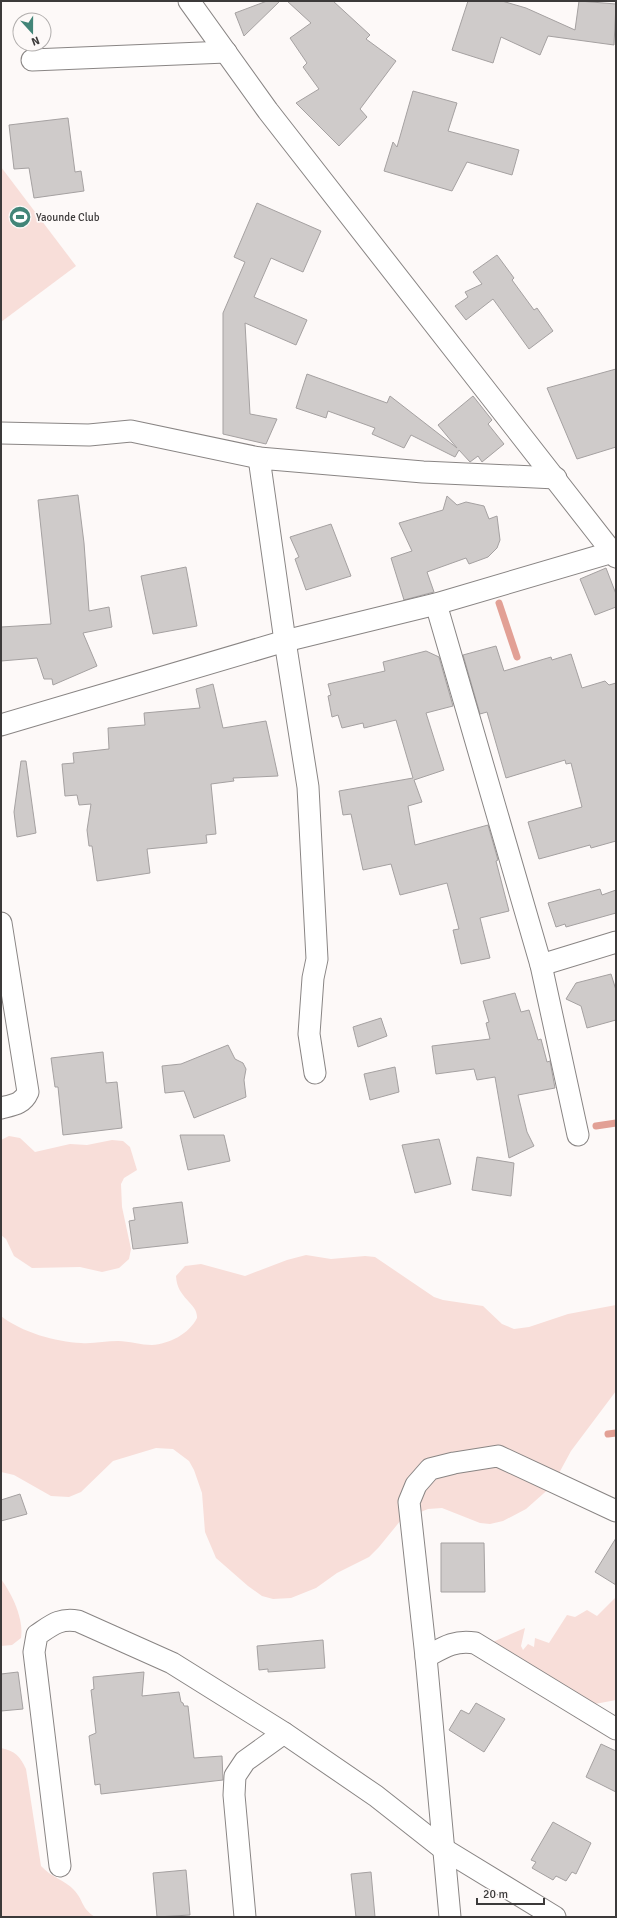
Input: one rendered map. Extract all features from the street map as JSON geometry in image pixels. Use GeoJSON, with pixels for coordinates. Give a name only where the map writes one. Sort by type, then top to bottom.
{"type":"FeatureCollection","features":[{"type":"Feature","properties":{"kind":"street"},"geometry":{"type":"LineString","coordinates":[[1,725],[285,641],[436,604],[615,553],[273,117],[189,1]]}},
{"type":"Feature","properties":{"kind":"street"},"geometry":{"type":"LineString","coordinates":[[32,60],[226,52]]}},
{"type":"Feature","properties":{"kind":"street"},"geometry":{"type":"LineString","coordinates":[[1,433],[89,435],[131,431],[259,458],[423,472],[556,478]]}},
{"type":"Feature","properties":{"kind":"street"},"geometry":{"type":"LineString","coordinates":[[259,458],[285,641],[308,787],[317,958],[309,1034],[315,1073]]}},
{"type":"Feature","properties":{"kind":"street"},"geometry":{"type":"LineString","coordinates":[[436,604],[541,965],[578,1135]]}},
{"type":"Feature","properties":{"kind":"street"},"geometry":{"type":"LineString","coordinates":[[1,923],[28,1092],[25,1099],[20,1102],[1,1108]]}},
{"type":"Feature","properties":{"kind":"street"},"geometry":{"type":"LineString","coordinates":[[541,965],[616,942]]}},
{"type":"Feature","properties":{"kind":"street"},"geometry":{"type":"LineString","coordinates":[[450,1917],[442,1848],[426,1657],[409,1502],[416,1485],[430,1469],[454,1463],[498,1456],[616,1511]]}},
{"type":"Feature","properties":{"kind":"street"},"geometry":{"type":"LineString","coordinates":[[60,1866],[34,1652],[37,1635],[59,1620],[78,1620],[172,1663],[284,1733],[376,1796],[442,1848],[555,1917]]}},
{"type":"Feature","properties":{"kind":"street"},"geometry":{"type":"LineString","coordinates":[[426,1657],[452,1643],[475,1643],[616,1729]]}},
{"type":"Feature","properties":{"kind":"street"},"geometry":{"type":"LineString","coordinates":[[245,1917],[234,1795],[235,1776],[245,1761],[284,1733]]}},
{"type":"Feature","properties":{"kind":"shaded area","name":"Yaounde Club"},"geometry":{"type":"Polygon","coordinates":[[[1,167],[76,266],[1,322],[1,167]]]}},
{"type":"Feature","properties":{"kind":"shaded area"},"geometry":{"type":"Polygon","coordinates":[[[9,1136],[20,1138],[35,1152],[70,1144],[87,1145],[112,1140],[123,1141],[130,1147],[137,1170],[124,1178],[121,1184],[122,1207],[131,1249],[129,1259],[119,1268],[102,1272],[80,1267],[32,1268],[14,1256],[6,1239],[1,1235],[1,1140],[9,1136]]]}},
{"type":"Feature","properties":{"kind":"shaded area"},"geometry":{"type":"Polygon","coordinates":[[[306,1255],[331,1259],[365,1256],[375,1257],[434,1297],[443,1300],[483,1306],[502,1324],[514,1329],[529,1327],[568,1314],[616,1305],[616,1391],[571,1451],[552,1486],[526,1509],[503,1521],[490,1524],[480,1523],[442,1508],[428,1509],[401,1520],[369,1557],[337,1573],[316,1588],[291,1598],[273,1599],[262,1596],[248,1586],[216,1558],[205,1532],[202,1493],[194,1470],[189,1461],[173,1449],[156,1448],[113,1461],[81,1492],[69,1497],[51,1496],[14,1475],[1,1472],[1,1316],[18,1327],[61,1341],[86,1343],[118,1341],[148,1345],[165,1343],[184,1333],[197,1318],[194,1308],[183,1295],[177,1284],[176,1276],[185,1266],[201,1264],[245,1276],[287,1260],[306,1255]]]}},
{"type":"Feature","properties":{"kind":"shaded area"},"geometry":{"type":"Polygon","coordinates":[[[1,1579],[9,1592],[19,1615],[21,1623],[21,1638],[12,1645],[1,1646],[1,1579]]]}},
{"type":"Feature","properties":{"kind":"shaded area"},"geometry":{"type":"Polygon","coordinates":[[[616,1597],[616,1700],[595,1704],[481,1647],[525,1628],[521,1646],[523,1650],[528,1644],[534,1647],[535,1638],[549,1643],[567,1615],[575,1617],[587,1610],[597,1616],[616,1597]]]}},
{"type":"Feature","properties":{"kind":"shaded area"},"geometry":{"type":"Polygon","coordinates":[[[1,1748],[16,1755],[22,1761],[26,1769],[41,1866],[71,1887],[87,1911],[95,1917],[1,1917],[1,1748]]]}},
{"type":"Feature","properties":{"kind":"building"},"geometry":{"type":"Polygon","coordinates":[[[267,1],[280,1],[244,36],[235,13],[267,1]]]}},
{"type":"Feature","properties":{"kind":"building"},"geometry":{"type":"Polygon","coordinates":[[[287,1],[333,1],[370,35],[366,39],[396,61],[360,109],[367,117],[339,146],[296,103],[319,89],[303,67],[307,63],[290,38],[311,23],[287,1]]]}},
{"type":"Feature","properties":{"kind":"building"},"geometry":{"type":"Polygon","coordinates":[[[468,1],[502,1],[526,8],[575,30],[579,1],[616,4],[614,45],[548,36],[540,55],[501,37],[493,63],[452,50],[468,1]]]}},
{"type":"Feature","properties":{"kind":"building"},"geometry":{"type":"Polygon","coordinates":[[[413,91],[457,103],[448,131],[519,150],[512,175],[467,162],[452,191],[384,171],[393,142],[397,147],[413,91]]]}},
{"type":"Feature","properties":{"kind":"building"},"geometry":{"type":"Polygon","coordinates":[[[68,118],[75,172],[81,171],[84,191],[34,198],[29,168],[14,169],[9,125],[68,118]]]}},
{"type":"Feature","properties":{"kind":"building"},"geometry":{"type":"Polygon","coordinates":[[[257,203],[321,231],[303,272],[271,258],[254,297],[307,320],[296,345],[245,323],[250,414],[277,419],[266,444],[223,434],[223,313],[245,262],[234,257],[257,203]]]}},
{"type":"Feature","properties":{"kind":"building"},"geometry":{"type":"Polygon","coordinates":[[[497,255],[514,278],[512,280],[534,310],[537,308],[553,331],[529,349],[493,299],[466,320],[455,306],[468,297],[465,292],[482,284],[473,272],[497,255]]]}},
{"type":"Feature","properties":{"kind":"building"},"geometry":{"type":"Polygon","coordinates":[[[616,369],[616,447],[577,459],[547,388],[616,369]]]}},
{"type":"Feature","properties":{"kind":"building"},"geometry":{"type":"Polygon","coordinates":[[[307,374],[387,403],[390,396],[457,448],[438,425],[473,396],[492,420],[488,424],[504,444],[482,462],[478,456],[470,462],[459,450],[455,457],[411,435],[404,448],[372,434],[375,428],[328,411],[326,418],[296,408],[307,374]]]}},
{"type":"Feature","properties":{"kind":"building"},"geometry":{"type":"Polygon","coordinates":[[[78,495],[84,543],[89,611],[109,607],[112,627],[83,633],[97,666],[53,685],[52,679],[44,679],[37,658],[1,661],[1,627],[51,624],[38,500],[78,495]]]}},
{"type":"Feature","properties":{"kind":"building"},"geometry":{"type":"Polygon","coordinates":[[[447,496],[457,505],[466,502],[484,506],[489,519],[497,516],[500,540],[497,548],[488,557],[469,564],[466,558],[427,572],[434,592],[404,600],[391,558],[412,551],[399,523],[443,510],[447,496]]]}},
{"type":"Feature","properties":{"kind":"building"},"geometry":{"type":"Polygon","coordinates":[[[331,524],[351,576],[306,590],[295,559],[299,557],[290,537],[331,524]]]}},
{"type":"Feature","properties":{"kind":"building"},"geometry":{"type":"Polygon","coordinates":[[[186,567],[197,626],[153,634],[141,576],[186,567]]]}},
{"type":"Feature","properties":{"kind":"building"},"geometry":{"type":"Polygon","coordinates":[[[606,568],[616,594],[616,607],[595,615],[580,579],[606,568]]]}},
{"type":"Feature","properties":{"kind":"building"},"geometry":{"type":"Polygon","coordinates":[[[496,646],[504,671],[551,657],[552,660],[571,654],[582,688],[605,681],[609,685],[616,683],[616,841],[591,848],[590,845],[539,859],[528,822],[582,807],[571,763],[566,764],[565,760],[506,778],[487,712],[480,714],[463,655],[496,646]]]}},
{"type":"Feature","properties":{"kind":"building"},"geometry":{"type":"Polygon","coordinates":[[[426,651],[439,657],[453,706],[426,713],[444,770],[414,780],[422,802],[408,806],[415,845],[488,825],[498,860],[496,861],[509,911],[480,918],[490,958],[461,964],[453,930],[459,929],[447,883],[400,895],[391,864],[363,870],[351,814],[343,815],[339,791],[413,778],[396,720],[364,728],[363,723],[342,728],[338,715],[332,717],[328,696],[331,695],[328,684],[385,671],[383,662],[426,651]]]}},
{"type":"Feature","properties":{"kind":"building"},"geometry":{"type":"Polygon","coordinates":[[[213,684],[223,728],[266,721],[278,776],[233,778],[234,781],[211,784],[216,834],[206,835],[207,843],[147,849],[150,873],[97,881],[92,846],[89,846],[87,830],[91,804],[79,805],[77,795],[65,796],[62,764],[74,763],[73,753],[109,749],[108,728],[145,725],[144,713],[200,708],[196,689],[213,684]]]}},
{"type":"Feature","properties":{"kind":"building"},"geometry":{"type":"Polygon","coordinates":[[[21,761],[26,761],[36,833],[17,837],[14,812],[21,761]]]}},
{"type":"Feature","properties":{"kind":"building"},"geometry":{"type":"Polygon","coordinates":[[[600,889],[602,895],[616,890],[616,913],[566,927],[565,924],[556,927],[548,903],[600,889]]]}},
{"type":"Feature","properties":{"kind":"building"},"geometry":{"type":"Polygon","coordinates":[[[611,974],[616,990],[616,1020],[587,1028],[581,1006],[566,999],[576,983],[611,974]]]}},
{"type":"Feature","properties":{"kind":"building"},"geometry":{"type":"Polygon","coordinates":[[[515,993],[521,1012],[529,1010],[538,1040],[541,1039],[547,1062],[550,1061],[555,1088],[518,1095],[527,1132],[534,1146],[509,1158],[495,1077],[477,1080],[474,1069],[436,1074],[432,1046],[490,1039],[486,1023],[489,1022],[483,1001],[515,993]]]}},
{"type":"Feature","properties":{"kind":"building"},"geometry":{"type":"Polygon","coordinates":[[[381,1018],[387,1036],[358,1047],[353,1027],[381,1018]]]}},
{"type":"Feature","properties":{"kind":"building"},"geometry":{"type":"Polygon","coordinates":[[[228,1045],[235,1059],[243,1063],[246,1069],[244,1080],[246,1097],[194,1118],[184,1091],[165,1093],[162,1066],[181,1064],[228,1045]]]}},
{"type":"Feature","properties":{"kind":"building"},"geometry":{"type":"Polygon","coordinates":[[[103,1052],[106,1083],[117,1082],[122,1128],[63,1135],[58,1087],[55,1087],[51,1058],[103,1052]]]}},
{"type":"Feature","properties":{"kind":"building"},"geometry":{"type":"Polygon","coordinates":[[[395,1067],[399,1092],[370,1100],[364,1074],[395,1067]]]}},
{"type":"Feature","properties":{"kind":"building"},"geometry":{"type":"Polygon","coordinates":[[[180,1135],[224,1135],[230,1161],[188,1170],[180,1135]]]}},
{"type":"Feature","properties":{"kind":"building"},"geometry":{"type":"Polygon","coordinates":[[[439,1139],[451,1184],[415,1193],[402,1145],[439,1139]]]}},
{"type":"Feature","properties":{"kind":"building"},"geometry":{"type":"Polygon","coordinates":[[[477,1157],[514,1163],[511,1196],[472,1190],[477,1157]]]}},
{"type":"Feature","properties":{"kind":"building"},"geometry":{"type":"Polygon","coordinates":[[[182,1202],[188,1243],[133,1249],[129,1221],[135,1220],[133,1208],[182,1202]]]}},
{"type":"Feature","properties":{"kind":"building"},"geometry":{"type":"Polygon","coordinates":[[[20,1494],[27,1514],[1,1521],[1,1500],[20,1494]]]}},
{"type":"Feature","properties":{"kind":"building"},"geometry":{"type":"Polygon","coordinates":[[[616,1538],[616,1585],[595,1572],[616,1538]]]}},
{"type":"Feature","properties":{"kind":"building"},"geometry":{"type":"Polygon","coordinates":[[[441,1543],[484,1543],[485,1592],[441,1592],[441,1543]]]}},
{"type":"Feature","properties":{"kind":"building"},"geometry":{"type":"Polygon","coordinates":[[[323,1640],[325,1668],[268,1672],[268,1669],[259,1670],[257,1646],[323,1640]]]}},
{"type":"Feature","properties":{"kind":"building"},"geometry":{"type":"Polygon","coordinates":[[[18,1672],[23,1709],[1,1711],[1,1674],[18,1672]]]}},
{"type":"Feature","properties":{"kind":"building"},"geometry":{"type":"Polygon","coordinates":[[[144,1672],[142,1696],[179,1692],[181,1702],[184,1706],[188,1706],[194,1758],[222,1756],[223,1780],[101,1794],[100,1784],[95,1785],[89,1736],[96,1733],[91,1690],[94,1689],[93,1677],[144,1672]]]}},
{"type":"Feature","properties":{"kind":"building"},"geometry":{"type":"Polygon","coordinates":[[[476,1703],[505,1719],[484,1752],[449,1730],[461,1710],[469,1714],[476,1703]]]}},
{"type":"Feature","properties":{"kind":"building"},"geometry":{"type":"Polygon","coordinates":[[[601,1744],[616,1751],[616,1792],[586,1777],[601,1744]]]}},
{"type":"Feature","properties":{"kind":"building"},"geometry":{"type":"Polygon","coordinates":[[[553,1822],[591,1843],[576,1874],[572,1872],[566,1881],[556,1876],[553,1880],[532,1868],[536,1862],[531,1860],[553,1822]]]}},
{"type":"Feature","properties":{"kind":"building"},"geometry":{"type":"Polygon","coordinates":[[[186,1870],[190,1915],[157,1917],[153,1873],[186,1870]]]}},
{"type":"Feature","properties":{"kind":"building"},"geometry":{"type":"Polygon","coordinates":[[[371,1872],[375,1917],[356,1917],[351,1874],[371,1872]]]}},
{"type":"Feature","properties":{"kind":"waterway"},"geometry":{"type":"LineString","coordinates":[[499,603],[517,657]]}},
{"type":"Feature","properties":{"kind":"waterway"},"geometry":{"type":"LineString","coordinates":[[596,1126],[616,1123]]}},
{"type":"Feature","properties":{"kind":"waterway"},"geometry":{"type":"LineString","coordinates":[[608,1434],[616,1433]]}},
{"type":"Feature","properties":{"kind":"place","name":"Yaounde Club"},"geometry":{"type":"Point","coordinates":[20,217]}}]}
